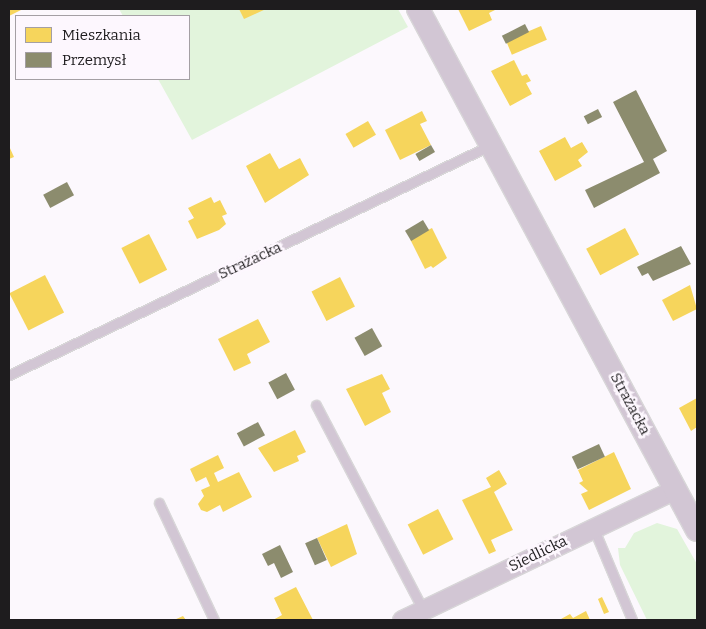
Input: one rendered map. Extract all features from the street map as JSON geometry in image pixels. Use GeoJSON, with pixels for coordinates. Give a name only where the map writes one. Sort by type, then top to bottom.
{"type":"FeatureCollection","features":[{"type":"Feature","properties":{"kind":"street","name":"Strażacka"},"geometry":{"type":"LineString","coordinates":[[418,9],[697,530]]}},
{"type":"Feature","properties":{"kind":"street","name":"Siedlicka"},"geometry":{"type":"LineString","coordinates":[[402,620],[675,489]]}},
{"type":"Feature","properties":{"kind":"lane","name":"Strażacka"},"geometry":{"type":"LineString","coordinates":[[9,375],[491,145]]}},
{"type":"Feature","properties":{"kind":"lane"},"geometry":{"type":"LineString","coordinates":[[316,404],[423,610]]}},
{"type":"Feature","properties":{"kind":"lane"},"geometry":{"type":"LineString","coordinates":[[159,503],[214,620]]}},
{"type":"Feature","properties":{"kind":"lane"},"geometry":{"type":"LineString","coordinates":[[593,527],[632,620]]}},
{"type":"Feature","properties":{"kind":"green space"},"geometry":{"type":"Polygon","coordinates":[[[119,9],[398,9],[408,27],[192,140],[159,80],[190,80],[190,15],[122,15],[119,9]]]}},
{"type":"Feature","properties":{"kind":"green space"},"geometry":{"type":"Polygon","coordinates":[[[657,523],[677,529],[697,564],[697,620],[647,620],[620,565],[618,548],[625,548],[634,533],[657,523]]]}},
{"type":"Feature","properties":{"kind":"building: Mieszkania"},"geometry":{"type":"Polygon","coordinates":[[[9,9],[23,9],[9,16],[9,9]]]}},
{"type":"Feature","properties":{"kind":"building: Mieszkania"},"geometry":{"type":"Polygon","coordinates":[[[239,9],[266,9],[244,19],[239,9]]]}},
{"type":"Feature","properties":{"kind":"building: Mieszkania"},"geometry":{"type":"Polygon","coordinates":[[[458,9],[497,9],[489,13],[492,20],[469,31],[458,9]]]}},
{"type":"Feature","properties":{"kind":"building: Mieszkania"},"geometry":{"type":"Polygon","coordinates":[[[541,26],[547,40],[512,55],[506,41],[541,26]]]}},
{"type":"Feature","properties":{"kind":"building: Mieszkania"},"geometry":{"type":"Polygon","coordinates":[[[514,60],[522,76],[527,74],[531,81],[526,83],[532,94],[510,106],[491,71],[514,60]]]}},
{"type":"Feature","properties":{"kind":"building: Mieszkania"},"geometry":{"type":"Polygon","coordinates":[[[422,111],[427,121],[420,124],[431,145],[400,160],[385,130],[422,111]]]}},
{"type":"Feature","properties":{"kind":"building: Mieszkania"},"geometry":{"type":"Polygon","coordinates":[[[368,121],[376,135],[353,148],[345,134],[368,121]]]}},
{"type":"Feature","properties":{"kind":"building: Mieszkania"},"geometry":{"type":"Polygon","coordinates":[[[565,137],[571,148],[582,142],[588,152],[578,160],[582,166],[555,181],[539,151],[565,137]]]}},
{"type":"Feature","properties":{"kind":"building: Mieszkania"},"geometry":{"type":"Polygon","coordinates":[[[9,146],[14,157],[9,159],[9,146]]]}},
{"type":"Feature","properties":{"kind":"building: Mieszkania"},"geometry":{"type":"Polygon","coordinates":[[[270,153],[279,169],[300,158],[309,175],[265,203],[246,166],[270,153]]]}},
{"type":"Feature","properties":{"kind":"building: Mieszkania"},"geometry":{"type":"Polygon","coordinates":[[[211,197],[214,203],[220,200],[227,214],[222,216],[226,224],[219,230],[197,239],[188,221],[194,218],[188,208],[211,197]]]}},
{"type":"Feature","properties":{"kind":"building: Mieszkania"},"geometry":{"type":"Polygon","coordinates":[[[432,228],[447,258],[433,268],[431,266],[425,269],[410,239],[432,228]]]}},
{"type":"Feature","properties":{"kind":"building: Mieszkania"},"geometry":{"type":"Polygon","coordinates":[[[625,228],[639,254],[600,275],[586,249],[625,228]]]}},
{"type":"Feature","properties":{"kind":"building: Mieszkania"},"geometry":{"type":"Polygon","coordinates":[[[149,234],[167,270],[140,284],[121,248],[149,234]]]}},
{"type":"Feature","properties":{"kind":"building: Mieszkania"},"geometry":{"type":"Polygon","coordinates":[[[45,275],[64,312],[28,331],[9,293],[45,275]]]}},
{"type":"Feature","properties":{"kind":"building: Mieszkania"},"geometry":{"type":"Polygon","coordinates":[[[340,277],[355,306],[326,321],[311,292],[340,277]]]}},
{"type":"Feature","properties":{"kind":"building: Mieszkania"},"geometry":{"type":"Polygon","coordinates":[[[690,285],[697,309],[673,321],[662,300],[690,285]]]}},
{"type":"Feature","properties":{"kind":"building: Mieszkania"},"geometry":{"type":"Polygon","coordinates":[[[258,319],[270,342],[247,354],[251,363],[234,371],[218,339],[258,319]]]}},
{"type":"Feature","properties":{"kind":"building: Mieszkania"},"geometry":{"type":"Polygon","coordinates":[[[382,374],[390,389],[382,393],[391,412],[365,426],[346,389],[382,374]]]}},
{"type":"Feature","properties":{"kind":"building: Mieszkania"},"geometry":{"type":"Polygon","coordinates":[[[697,398],[697,427],[691,431],[679,408],[697,398]]]}},
{"type":"Feature","properties":{"kind":"building: Mieszkania"},"geometry":{"type":"Polygon","coordinates":[[[295,430],[306,452],[297,456],[299,461],[274,472],[258,448],[295,430]]]}},
{"type":"Feature","properties":{"kind":"building: Mieszkania"},"geometry":{"type":"Polygon","coordinates":[[[614,452],[631,489],[589,510],[581,494],[588,491],[579,483],[583,481],[578,470],[614,452]]]}},
{"type":"Feature","properties":{"kind":"building: Mieszkania"},"geometry":{"type":"Polygon","coordinates":[[[218,455],[224,468],[214,473],[218,482],[239,472],[252,497],[223,512],[220,505],[207,512],[201,510],[198,504],[204,496],[201,490],[210,486],[206,477],[196,482],[190,469],[218,455]]]}},
{"type":"Feature","properties":{"kind":"building: Mieszkania"},"geometry":{"type":"Polygon","coordinates":[[[499,470],[507,484],[494,492],[513,530],[491,540],[496,551],[489,554],[462,500],[491,487],[486,478],[499,470]]]}},
{"type":"Feature","properties":{"kind":"building: Mieszkania"},"geometry":{"type":"Polygon","coordinates":[[[438,509],[453,539],[423,555],[408,524],[438,509]]]}},
{"type":"Feature","properties":{"kind":"building: Mieszkania"},"geometry":{"type":"Polygon","coordinates":[[[347,524],[357,554],[331,567],[317,538],[347,524]]]}},
{"type":"Feature","properties":{"kind":"building: Mieszkania"},"geometry":{"type":"Polygon","coordinates":[[[296,587],[313,620],[273,620],[282,615],[274,598],[296,587]]]}},
{"type":"Feature","properties":{"kind":"building: Mieszkania"},"geometry":{"type":"Polygon","coordinates":[[[602,597],[609,612],[604,614],[598,599],[602,597]]]}},
{"type":"Feature","properties":{"kind":"building: Mieszkania"},"geometry":{"type":"Polygon","coordinates":[[[586,611],[590,620],[561,619],[570,614],[573,618],[586,611]]]}},
{"type":"Feature","properties":{"kind":"building: Mieszkania"},"geometry":{"type":"Polygon","coordinates":[[[183,616],[186,620],[174,620],[183,616]]]}},
{"type":"Feature","properties":{"kind":"building: Przemysł"},"geometry":{"type":"Polygon","coordinates":[[[525,24],[529,32],[506,44],[502,36],[525,24]]]}},
{"type":"Feature","properties":{"kind":"building: Przemysł"},"geometry":{"type":"Polygon","coordinates":[[[636,90],[667,151],[653,159],[660,173],[594,208],[585,190],[644,162],[613,102],[636,90]]]}},
{"type":"Feature","properties":{"kind":"building: Przemysł"},"geometry":{"type":"Polygon","coordinates":[[[598,109],[602,117],[588,124],[584,116],[598,109]]]}},
{"type":"Feature","properties":{"kind":"building: Przemysł"},"geometry":{"type":"Polygon","coordinates":[[[431,145],[435,152],[419,161],[415,154],[431,145]]]}},
{"type":"Feature","properties":{"kind":"building: Przemysł"},"geometry":{"type":"Polygon","coordinates":[[[67,182],[74,195],[50,208],[43,195],[67,182]]]}},
{"type":"Feature","properties":{"kind":"building: Przemysł"},"geometry":{"type":"Polygon","coordinates":[[[423,220],[429,230],[411,241],[405,231],[423,220]]]}},
{"type":"Feature","properties":{"kind":"building: Przemysł"},"geometry":{"type":"Polygon","coordinates":[[[681,246],[691,264],[653,281],[648,273],[642,276],[637,267],[681,246]]]}},
{"type":"Feature","properties":{"kind":"building: Przemysł"},"geometry":{"type":"Polygon","coordinates":[[[372,328],[382,346],[365,356],[355,338],[372,328]]]}},
{"type":"Feature","properties":{"kind":"building: Przemysł"},"geometry":{"type":"Polygon","coordinates":[[[286,373],[295,390],[277,399],[268,382],[286,373]]]}},
{"type":"Feature","properties":{"kind":"building: Przemysł"},"geometry":{"type":"Polygon","coordinates":[[[258,422],[265,435],[244,447],[237,433],[258,422]]]}},
{"type":"Feature","properties":{"kind":"building: Przemysł"},"geometry":{"type":"Polygon","coordinates":[[[599,444],[605,457],[578,469],[572,457],[599,444]]]}},
{"type":"Feature","properties":{"kind":"building: Przemysł"},"geometry":{"type":"Polygon","coordinates":[[[317,538],[327,560],[315,565],[305,543],[317,538]]]}},
{"type":"Feature","properties":{"kind":"building: Przemysł"},"geometry":{"type":"Polygon","coordinates":[[[280,545],[293,572],[281,578],[274,563],[268,566],[262,554],[280,545]]]}}]}
